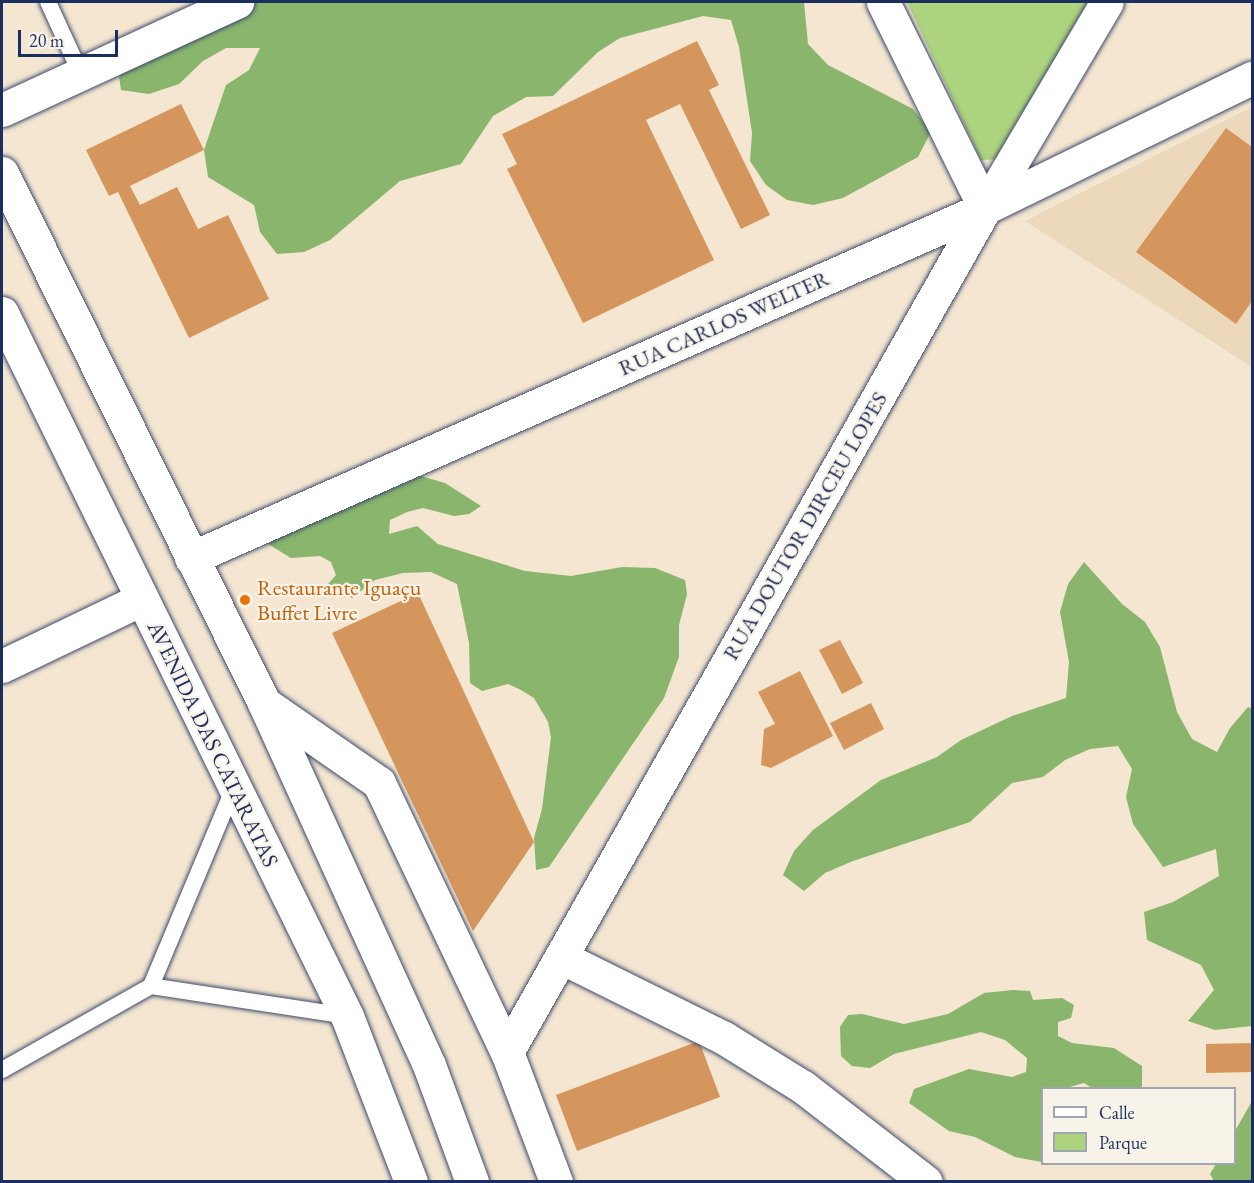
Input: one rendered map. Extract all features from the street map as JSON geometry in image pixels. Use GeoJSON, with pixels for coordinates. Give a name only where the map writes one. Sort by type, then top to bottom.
{"type":"FeatureCollection","features":[{"type":"Feature","properties":{"kind":"street"},"geometry":{"type":"LineString","coordinates":[[2,110],[237,2]]}},
{"type":"Feature","properties":{"kind":"street"},"geometry":{"type":"LineString","coordinates":[[884,2],[985,208]]}},
{"type":"Feature","properties":{"kind":"street","name":"RUA DOUTOR DIRCEU LOPES"},"geometry":{"type":"LineString","coordinates":[[507,1052],[985,208],[1107,2]]}},
{"type":"Feature","properties":{"kind":"street","name":"RUA CARLOS WELTER"},"geometry":{"type":"LineString","coordinates":[[191,558],[985,208],[1252,78]]}},
{"type":"Feature","properties":{"kind":"street"},"geometry":{"type":"LineString","coordinates":[[2,173],[264,703],[429,1065],[472,1182]]}},
{"type":"Feature","properties":{"kind":"street","name":"AVENIDA DAS CATARATAS"},"geometry":{"type":"LineString","coordinates":[[2,313],[347,1016],[411,1182]]}},
{"type":"Feature","properties":{"kind":"street"},"geometry":{"type":"LineString","coordinates":[[2,666],[142,599]]}},
{"type":"Feature","properties":{"kind":"street"},"geometry":{"type":"LineString","coordinates":[[264,703],[379,783],[507,1052],[556,1182]]}},
{"type":"Feature","properties":{"kind":"street"},"geometry":{"type":"LineString","coordinates":[[561,957],[724,1038],[803,1087],[926,1182]]}},
{"type":"Feature","properties":{"kind":"lane"},"geometry":{"type":"LineString","coordinates":[[48,2],[81,74]]}},
{"type":"Feature","properties":{"kind":"lane"},"geometry":{"type":"LineString","coordinates":[[2,1070],[151,986],[234,787]]}},
{"type":"Feature","properties":{"kind":"lane"},"geometry":{"type":"LineString","coordinates":[[151,986],[347,1016]]}},
{"type":"Feature","properties":{"kind":"shaded area"},"geometry":{"type":"Polygon","coordinates":[[[1252,107],[1252,367],[1025,221],[1252,107]]]}},
{"type":"Feature","properties":{"kind":"green space"},"geometry":{"type":"Polygon","coordinates":[[[257,2],[804,2],[808,44],[828,65],[913,109],[931,132],[918,157],[843,198],[813,205],[787,200],[766,185],[750,161],[752,133],[739,47],[731,20],[703,16],[620,38],[598,52],[553,96],[526,97],[493,116],[461,164],[400,181],[330,240],[304,252],[277,254],[260,232],[254,205],[208,177],[204,150],[226,85],[249,70],[260,48],[226,48],[203,61],[179,84],[149,94],[121,90],[119,77],[126,67],[257,2]]]}},
{"type":"Feature","properties":{"kind":"green space"},"geometry":{"type":"Polygon","coordinates":[[[907,2],[1101,2],[1009,159],[981,160],[907,2]]]}},
{"type":"Feature","properties":{"kind":"green space"},"geometry":{"type":"Polygon","coordinates":[[[414,474],[445,483],[481,506],[469,514],[454,516],[423,508],[407,512],[390,520],[389,534],[417,526],[438,544],[525,571],[571,576],[622,567],[655,568],[685,580],[687,594],[679,625],[679,657],[664,698],[549,867],[536,870],[534,838],[542,809],[551,737],[548,722],[534,698],[521,690],[508,684],[482,691],[470,683],[469,643],[457,584],[431,572],[403,573],[375,580],[352,598],[328,584],[336,575],[331,562],[320,556],[291,558],[263,541],[414,474]]]}},
{"type":"Feature","properties":{"kind":"green space"},"geometry":{"type":"Polygon","coordinates":[[[1084,562],[1122,604],[1145,622],[1160,647],[1177,712],[1192,739],[1217,752],[1230,728],[1248,707],[1252,709],[1252,1026],[1215,1030],[1188,1021],[1214,990],[1201,965],[1147,940],[1144,912],[1173,902],[1219,876],[1216,849],[1163,867],[1133,824],[1126,797],[1132,769],[1118,746],[1090,749],[1065,760],[1043,777],[1012,783],[970,822],[853,861],[825,873],[804,891],[783,875],[794,851],[813,830],[881,780],[937,757],[961,740],[1012,716],[1066,698],[1069,662],[1060,612],[1068,584],[1084,562]]]}},
{"type":"Feature","properties":{"kind":"green space"},"geometry":{"type":"Polygon","coordinates":[[[1030,991],[1033,1000],[1062,998],[1074,1005],[1071,1018],[1058,1022],[1058,1036],[1072,1043],[1114,1048],[1142,1066],[1142,1087],[1090,1087],[1084,1083],[1070,1087],[1041,1087],[1041,1162],[1015,1157],[975,1137],[949,1131],[909,1103],[914,1089],[969,1069],[1012,1077],[1026,1072],[1027,1058],[1005,1040],[981,1032],[894,1054],[870,1068],[852,1066],[841,1056],[840,1027],[848,1015],[862,1014],[904,1024],[948,1014],[984,993],[1030,991]]]}},
{"type":"Feature","properties":{"kind":"green space"},"geometry":{"type":"Polygon","coordinates":[[[1252,1101],[1252,1181],[1214,1181],[1210,1174],[1215,1165],[1236,1165],[1236,1129],[1252,1101]]]}},
{"type":"Feature","properties":{"kind":"building"},"geometry":{"type":"Polygon","coordinates":[[[697,41],[719,85],[709,90],[770,215],[741,229],[680,104],[646,120],[714,260],[583,323],[507,169],[517,164],[502,134],[697,41]]]}},
{"type":"Feature","properties":{"kind":"building"},"geometry":{"type":"Polygon","coordinates":[[[181,104],[204,150],[130,186],[140,205],[177,187],[198,229],[228,215],[269,299],[189,338],[118,192],[109,196],[86,150],[181,104]]]}},
{"type":"Feature","properties":{"kind":"building"},"geometry":{"type":"Polygon","coordinates":[[[1226,128],[1252,147],[1252,301],[1236,324],[1136,252],[1226,128]]]}},
{"type":"Feature","properties":{"kind":"building"},"geometry":{"type":"Polygon","coordinates":[[[418,593],[534,842],[473,931],[332,633],[418,593]]]}},
{"type":"Feature","properties":{"kind":"building"},"geometry":{"type":"Polygon","coordinates":[[[840,640],[863,683],[842,694],[819,650],[840,640]]]}},
{"type":"Feature","properties":{"kind":"building"},"geometry":{"type":"Polygon","coordinates":[[[800,671],[833,736],[771,768],[761,765],[764,729],[775,724],[758,692],[800,671]]]}},
{"type":"Feature","properties":{"kind":"building"},"geometry":{"type":"Polygon","coordinates":[[[871,703],[884,729],[844,750],[830,723],[871,703]]]}},
{"type":"Feature","properties":{"kind":"building"},"geometry":{"type":"Polygon","coordinates":[[[699,1041],[720,1097],[577,1151],[556,1095],[699,1041]]]}},
{"type":"Feature","properties":{"kind":"building"},"geometry":{"type":"Polygon","coordinates":[[[1252,1043],[1252,1072],[1206,1073],[1206,1044],[1252,1043]]]}},
{"type":"Feature","properties":{"kind":"place","name":"Restaurante Iguaçu Buffet Livre"},"geometry":{"type":"Point","coordinates":[245,600]}}]}
